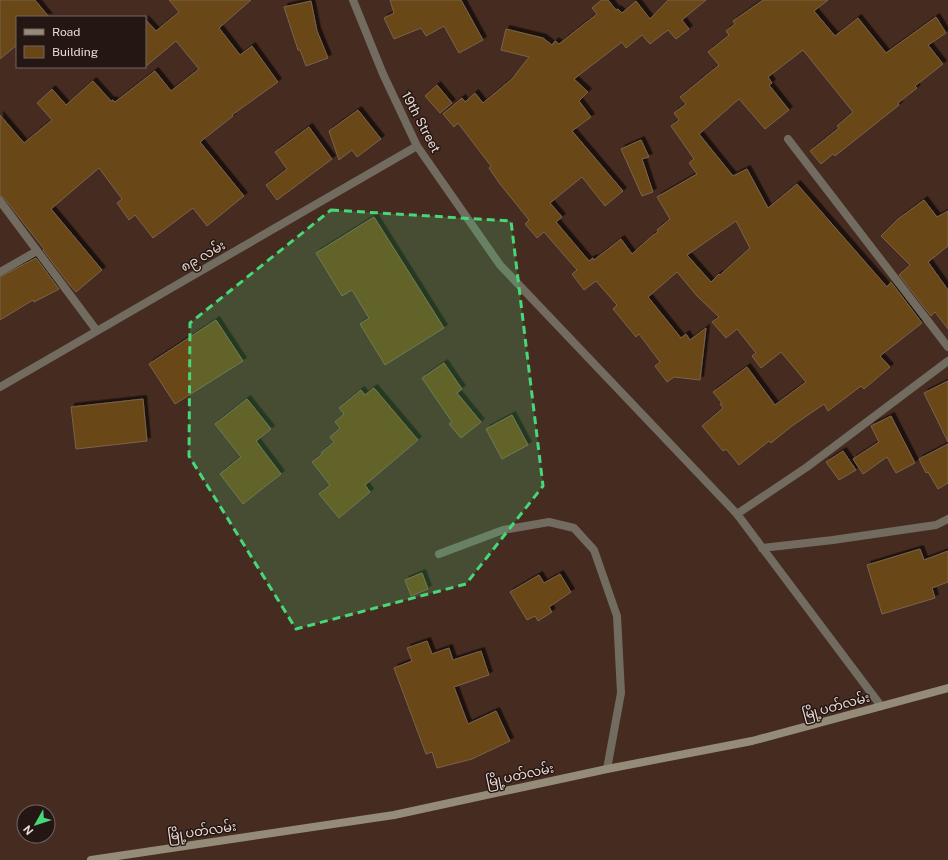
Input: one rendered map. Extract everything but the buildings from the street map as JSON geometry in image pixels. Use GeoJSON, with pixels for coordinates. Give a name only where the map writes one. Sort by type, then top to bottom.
{"type":"FeatureCollection","features":[{"type":"Feature","properties":{"kind":"main road","name":"မြို့ပတ်လမ်း"},"geometry":{"type":"LineString","coordinates":[[91,860],[394,815],[606,769],[752,742],[948,688]]}},
{"type":"Feature","properties":{"kind":"street","name":"19th Street"},"geometry":{"type":"LineString","coordinates":[[353,0],[383,74],[418,146],[500,265],[737,514],[881,706]]}},
{"type":"Feature","properties":{"kind":"street"},"geometry":{"type":"LineString","coordinates":[[788,139],[948,347]]}},
{"type":"Feature","properties":{"kind":"street","name":"၈၉ လမ်း"},"geometry":{"type":"LineString","coordinates":[[0,387],[418,146]]}},
{"type":"Feature","properties":{"kind":"street"},"geometry":{"type":"LineString","coordinates":[[0,201],[97,331]]}},
{"type":"Feature","properties":{"kind":"street"},"geometry":{"type":"LineString","coordinates":[[0,272],[37,251]]}},
{"type":"Feature","properties":{"kind":"street"},"geometry":{"type":"LineString","coordinates":[[737,514],[807,467],[948,361]]}},
{"type":"Feature","properties":{"kind":"street"},"geometry":{"type":"LineString","coordinates":[[762,548],[833,540],[936,525],[948,519]]}},
{"type":"Feature","properties":{"kind":"street"},"geometry":{"type":"LineString","coordinates":[[439,554],[503,530],[549,522],[574,528],[594,550],[617,616],[621,692],[606,769]]}},
{"type":"Feature","properties":{"kind":"highlighted area"},"geometry":{"type":"Polygon","coordinates":[[[331,210],[511,221],[543,486],[466,584],[296,629],[189,456],[190,323],[331,210]]]}}]}
